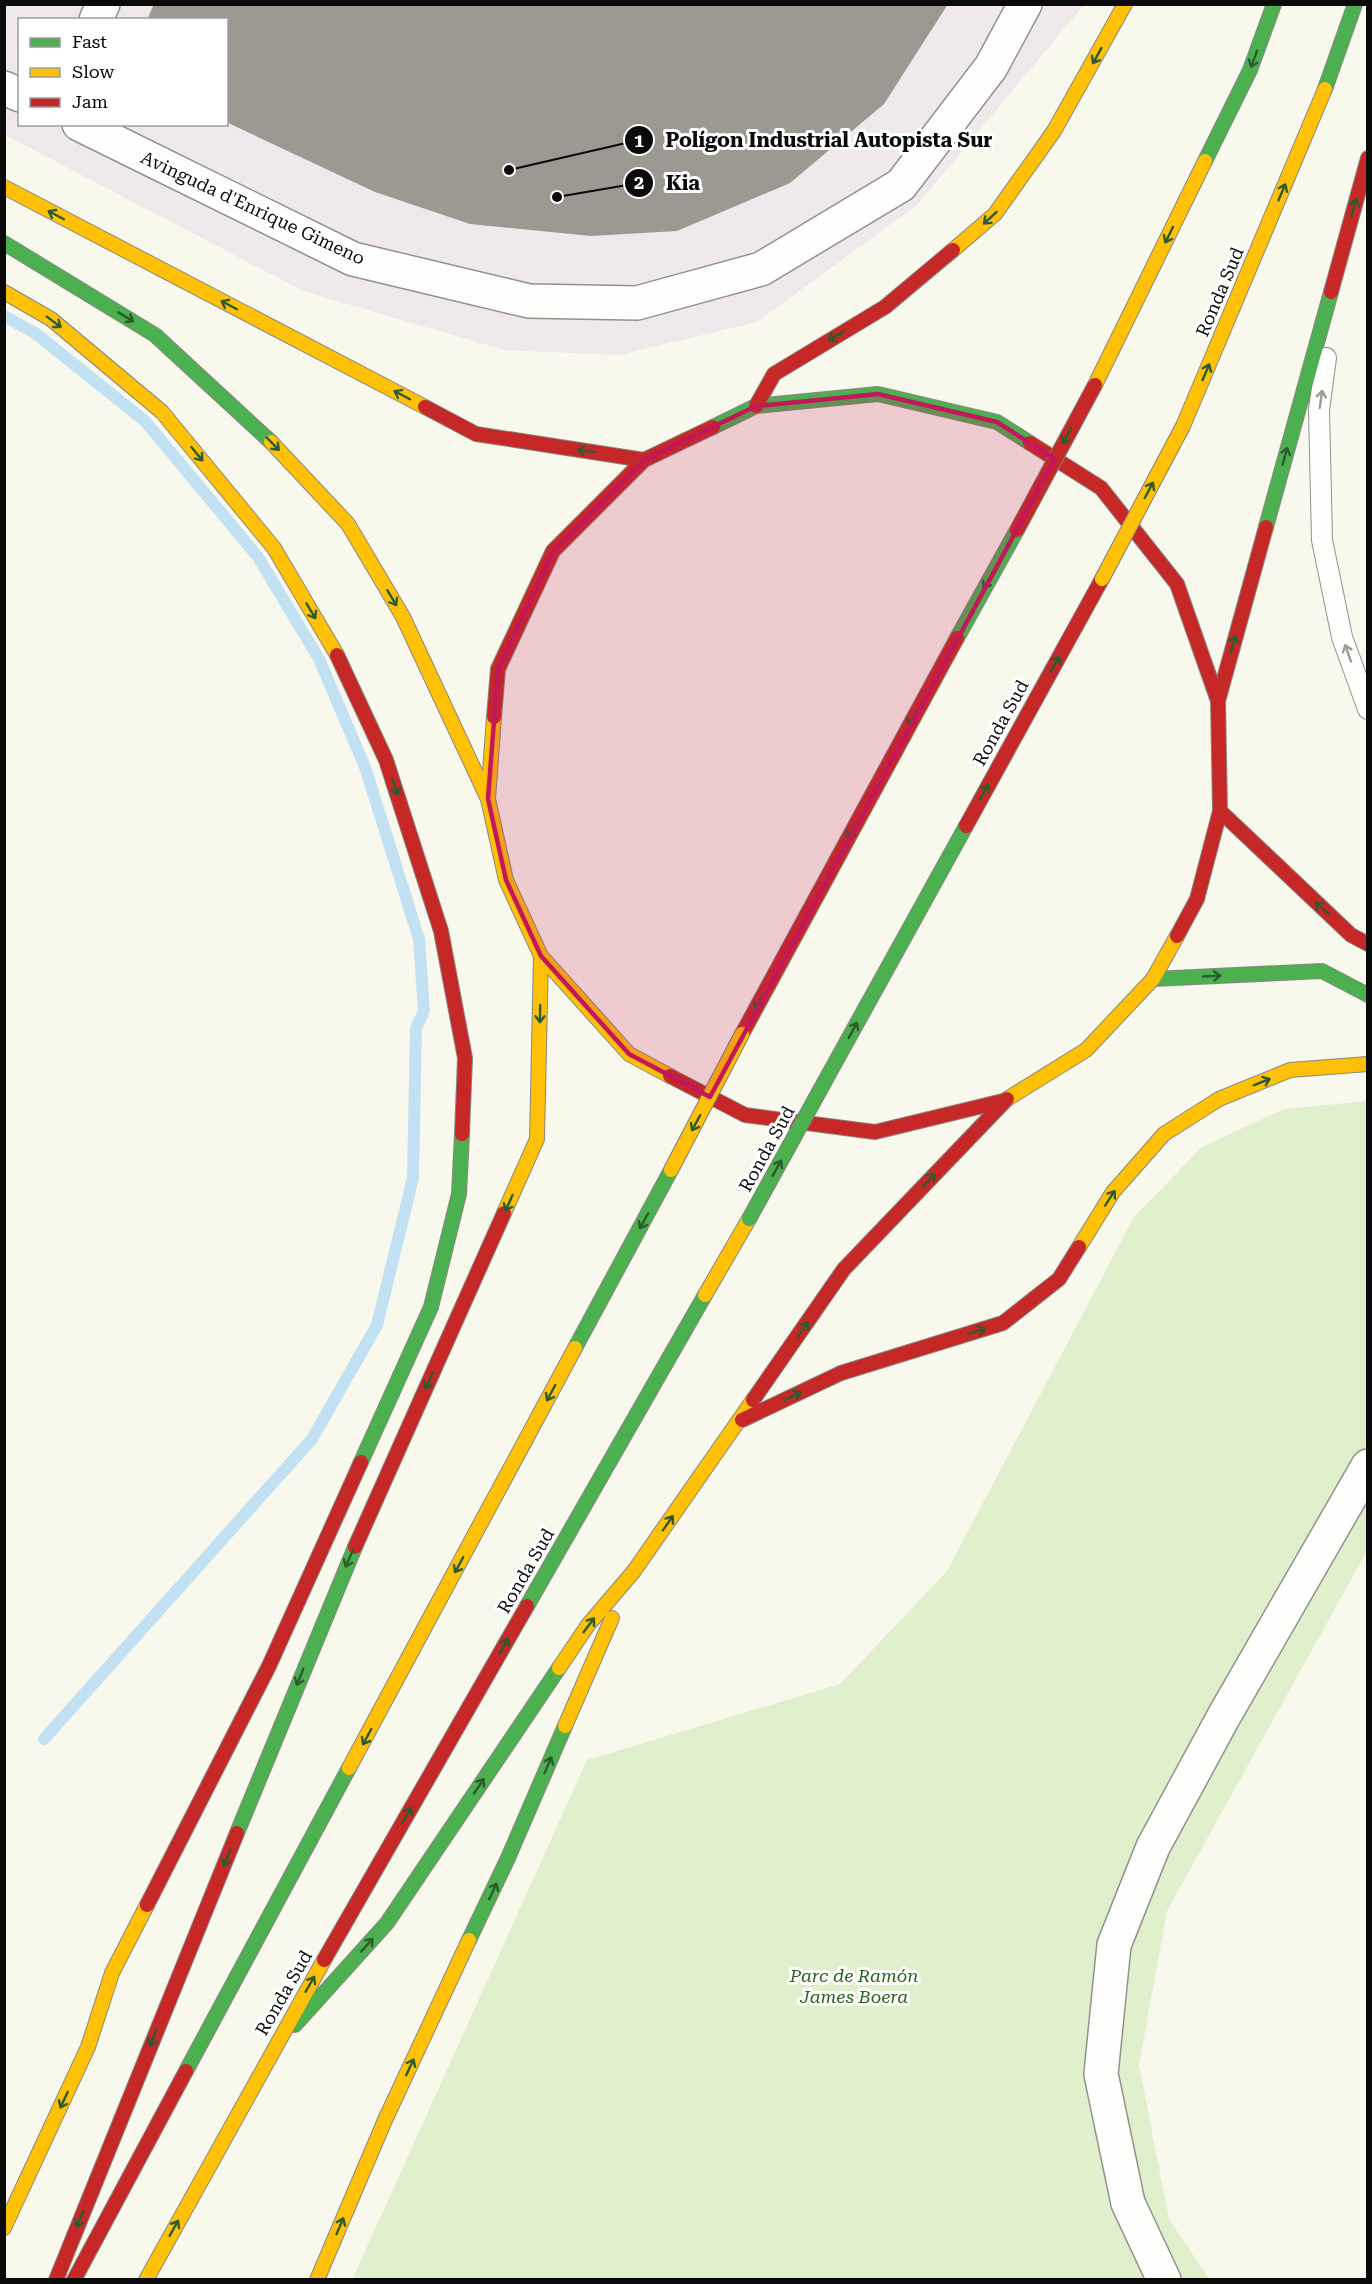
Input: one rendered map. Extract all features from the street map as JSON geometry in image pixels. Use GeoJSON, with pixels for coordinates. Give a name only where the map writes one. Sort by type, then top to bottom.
{"type":"FeatureCollection","features":[{"type":"Feature","properties":{"kind":"main road"},"geometry":{"type":"LineString","coordinates":[[756,406],[774,374],[885,307],[995,214],[1054,131],[1125,4]]}},
{"type":"Feature","properties":{"kind":"main road"},"geometry":{"type":"LineString","coordinates":[[74,2280],[879,779],[1095,385],[1250,70],[1274,4]]}},
{"type":"Feature","properties":{"kind":"main road","name":"Ronda Sud"},"geometry":{"type":"LineString","coordinates":[[146,2280],[272,2051],[749,1219],[1102,579],[1183,426],[1323,94],[1355,4]]}},
{"type":"Feature","properties":{"kind":"main road"},"geometry":{"type":"LineString","coordinates":[[272,2051],[387,1923],[588,1625],[634,1571],[844,1269],[1003,1101],[1086,1050],[1153,979],[1197,899],[1220,811],[1218,701],[1368,158]]}},
{"type":"Feature","properties":{"kind":"main road"},"geometry":{"type":"LineString","coordinates":[[4,188],[476,434],[644,460]]}},
{"type":"Feature","properties":{"kind":"main road"},"geometry":{"type":"LineString","coordinates":[[4,243],[155,335],[270,441],[348,524],[403,617],[488,799],[506,880],[541,956],[629,1054],[745,1115],[875,1132],[1003,1101]]}},
{"type":"Feature","properties":{"kind":"main road"},"geometry":{"type":"LineString","coordinates":[[4,292],[51,319],[162,412],[274,548],[335,651],[386,760],[441,931],[465,1058],[459,1194],[431,1306],[268,1666],[112,1973],[88,2047],[4,2228]]}},
{"type":"Feature","properties":{"kind":"main road"},"geometry":{"type":"LineString","coordinates":[[488,799],[498,669],[553,551],[644,460],[756,406],[878,394],[998,422],[1101,488],[1177,584],[1218,701]]}},
{"type":"Feature","properties":{"kind":"main road"},"geometry":{"type":"LineString","coordinates":[[1220,811],[1362,939]]}},
{"type":"Feature","properties":{"kind":"main road"},"geometry":{"type":"LineString","coordinates":[[56,2280],[338,1584],[537,1139],[541,956]]}},
{"type":"Feature","properties":{"kind":"main road"},"geometry":{"type":"LineString","coordinates":[[1153,979],[1322,971],[1368,995]]}},
{"type":"Feature","properties":{"kind":"main road"},"geometry":{"type":"LineString","coordinates":[[740,1421],[841,1373],[1003,1323],[1059,1279],[1113,1192],[1164,1134],[1219,1099],[1290,1070],[1368,1064]]}},
{"type":"Feature","properties":{"kind":"main road"},"geometry":{"type":"LineString","coordinates":[[317,2280],[385,2120],[508,1858],[598,1648],[634,1571]]}},
{"type":"Feature","properties":{"kind":"main road"},"geometry":{"type":"LineString","coordinates":[[288,1672],[338,1584]]}},
{"type":"Feature","properties":{"kind":"main road"},"geometry":{"type":"LineString","coordinates":[[88,2047],[120,1997]]}},
{"type":"Feature","properties":{"kind":"street"},"geometry":{"type":"LineString","coordinates":[[97,18],[103,4]]}},
{"type":"Feature","properties":{"kind":"street","name":"Avinguda d'Enrique Gimeno"},"geometry":{"type":"LineString","coordinates":[[83,126],[353,259],[529,301],[637,303],[761,269],[901,185],[991,67],[1025,4]]}},
{"type":"Feature","properties":{"kind":"street"},"geometry":{"type":"LineString","coordinates":[[4,88],[18,94]]}},
{"type":"Feature","properties":{"kind":"street"},"geometry":{"type":"LineString","coordinates":[[1164,2280],[1128,2203],[1101,2074],[1114,1945],[1154,1847],[1224,1716],[1368,1466]]}},
{"type":"Feature","properties":{"kind":"lane"},"geometry":{"type":"LineString","coordinates":[[1341,256],[1319,410],[1322,540],[1342,637],[1368,708]]}},
{"type":"Feature","properties":{"kind":"highlighted area"},"geometry":{"type":"Polygon","coordinates":[[[878,394],[997,422],[1055,459],[710,1097],[629,1054],[541,956],[506,880],[488,799],[498,669],[553,551],[644,460],[756,406],[878,394]]]}},
{"type":"Feature","properties":{"kind":"shaded area"},"geometry":{"type":"Polygon","coordinates":[[[4,5],[1084,5],[917,205],[757,322],[619,355],[504,350],[303,291],[5,135],[4,5]]]}},
{"type":"Feature","properties":{"kind":"green space","name":"Parc de Ramón James Boera"},"geometry":{"type":"Polygon","coordinates":[[[1367,1101],[1367,1551],[1167,1911],[1139,2065],[1169,2219],[1209,2279],[352,2280],[587,1760],[840,1684],[947,1571],[1134,1217],[1202,1147],[1284,1109],[1367,1101]]]}},
{"type":"Feature","properties":{"kind":"building"},"geometry":{"type":"Polygon","coordinates":[[[154,4],[948,4],[884,104],[790,183],[677,231],[591,236],[470,224],[375,192],[228,123],[228,18],[148,18],[154,4]]]}},
{"type":"Feature","properties":{"kind":"waterway"},"geometry":{"type":"LineString","coordinates":[[4,316],[35,333],[145,421],[258,557],[319,659],[365,767],[419,939],[424,1011],[416,1028],[413,1178],[377,1325],[312,1439],[44,1739]]}},
{"type":"Feature","properties":{"kind":"traffic: fast"},"geometry":{"type":"LineString","coordinates":[[1205,161],[1250,70],[1274,4]]}},
{"type":"Feature","properties":{"kind":"traffic: fast"},"geometry":{"type":"LineString","coordinates":[[1325,89],[1355,4]]}},
{"type":"Feature","properties":{"kind":"traffic: fast"},"geometry":{"type":"LineString","coordinates":[[4,243],[155,335],[271,442]]}},
{"type":"Feature","properties":{"kind":"traffic: fast"},"geometry":{"type":"LineString","coordinates":[[1266,527],[1331,292]]}},
{"type":"Feature","properties":{"kind":"traffic: fast"},"geometry":{"type":"LineString","coordinates":[[713,427],[756,406],[878,394],[997,422],[1030,443]]}},
{"type":"Feature","properties":{"kind":"traffic: fast"},"geometry":{"type":"LineString","coordinates":[[957,638],[1017,530]]}},
{"type":"Feature","properties":{"kind":"traffic: fast"},"geometry":{"type":"LineString","coordinates":[[825,1081],[966,826]]}},
{"type":"Feature","properties":{"kind":"traffic: fast"},"geometry":{"type":"LineString","coordinates":[[1153,979],[1322,971],[1368,995]]}},
{"type":"Feature","properties":{"kind":"traffic: fast"},"geometry":{"type":"LineString","coordinates":[[749,1219],[825,1081]]}},
{"type":"Feature","properties":{"kind":"traffic: fast"},"geometry":{"type":"LineString","coordinates":[[361,1462],[431,1307],[459,1194],[462,1134]]}},
{"type":"Feature","properties":{"kind":"traffic: fast"},"geometry":{"type":"LineString","coordinates":[[575,1348],[671,1170]]}},
{"type":"Feature","properties":{"kind":"traffic: fast"},"geometry":{"type":"LineString","coordinates":[[527,1606],[705,1295]]}},
{"type":"Feature","properties":{"kind":"traffic: fast"},"geometry":{"type":"LineString","coordinates":[[237,1833],[355,1547]]}},
{"type":"Feature","properties":{"kind":"traffic: fast"},"geometry":{"type":"LineString","coordinates":[[295,2025],[387,1923],[559,1668]]}},
{"type":"Feature","properties":{"kind":"traffic: fast"},"geometry":{"type":"LineString","coordinates":[[469,1940],[508,1858],[565,1726]]}},
{"type":"Feature","properties":{"kind":"traffic: fast"},"geometry":{"type":"LineString","coordinates":[[186,2071],[349,1768]]}},
{"type":"Feature","properties":{"kind":"traffic: slow"},"geometry":{"type":"LineString","coordinates":[[953,250],[995,214],[1054,131],[1125,4]]}},
{"type":"Feature","properties":{"kind":"traffic: slow"},"geometry":{"type":"LineString","coordinates":[[1183,426],[1325,89]]}},
{"type":"Feature","properties":{"kind":"traffic: slow"},"geometry":{"type":"LineString","coordinates":[[1095,385],[1205,161]]}},
{"type":"Feature","properties":{"kind":"traffic: slow"},"geometry":{"type":"LineString","coordinates":[[4,187],[425,407]]}},
{"type":"Feature","properties":{"kind":"traffic: slow"},"geometry":{"type":"LineString","coordinates":[[4,292],[51,319],[162,412],[274,548],[337,655]]}},
{"type":"Feature","properties":{"kind":"traffic: slow"},"geometry":{"type":"LineString","coordinates":[[1102,579],[1183,426]]}},
{"type":"Feature","properties":{"kind":"traffic: slow"},"geometry":{"type":"LineString","coordinates":[[271,442],[348,524],[403,617],[487,797]]}},
{"type":"Feature","properties":{"kind":"traffic: slow"},"geometry":{"type":"LineString","coordinates":[[494,717],[488,799],[506,880],[541,956],[629,1054],[670,1076]]}},
{"type":"Feature","properties":{"kind":"traffic: slow"},"geometry":{"type":"LineString","coordinates":[[1007,1099],[1086,1050],[1153,979],[1177,936]]}},
{"type":"Feature","properties":{"kind":"traffic: slow"},"geometry":{"type":"LineString","coordinates":[[504,1213],[537,1139],[541,956]]}},
{"type":"Feature","properties":{"kind":"traffic: slow"},"geometry":{"type":"LineString","coordinates":[[671,1170],[742,1034]]}},
{"type":"Feature","properties":{"kind":"traffic: slow"},"geometry":{"type":"LineString","coordinates":[[1079,1247],[1113,1192],[1164,1134],[1219,1099],[1290,1070],[1368,1064]]}},
{"type":"Feature","properties":{"kind":"traffic: slow"},"geometry":{"type":"LineString","coordinates":[[705,1295],[749,1219]]}},
{"type":"Feature","properties":{"kind":"traffic: slow"},"geometry":{"type":"LineString","coordinates":[[349,1768],[575,1348]]}},
{"type":"Feature","properties":{"kind":"traffic: slow"},"geometry":{"type":"LineString","coordinates":[[559,1668],[588,1625],[634,1571],[753,1400]]}},
{"type":"Feature","properties":{"kind":"traffic: slow"},"geometry":{"type":"LineString","coordinates":[[565,1726],[612,1618]]}},
{"type":"Feature","properties":{"kind":"traffic: slow"},"geometry":{"type":"LineString","coordinates":[[4,2228],[88,2047],[112,1973],[147,1905]]}},
{"type":"Feature","properties":{"kind":"traffic: slow"},"geometry":{"type":"LineString","coordinates":[[317,2280],[385,2120],[469,1940]]}},
{"type":"Feature","properties":{"kind":"traffic: slow"},"geometry":{"type":"LineString","coordinates":[[146,2280],[324,1960]]}},
{"type":"Feature","properties":{"kind":"traffic: jam"},"geometry":{"type":"LineString","coordinates":[[1331,292],[1368,158]]}},
{"type":"Feature","properties":{"kind":"traffic: jam"},"geometry":{"type":"LineString","coordinates":[[756,406],[774,374],[885,307],[953,250]]}},
{"type":"Feature","properties":{"kind":"traffic: jam"},"geometry":{"type":"LineString","coordinates":[[1017,530],[1095,385]]}},
{"type":"Feature","properties":{"kind":"traffic: jam"},"geometry":{"type":"LineString","coordinates":[[425,407],[476,434],[644,460]]}},
{"type":"Feature","properties":{"kind":"traffic: jam"},"geometry":{"type":"LineString","coordinates":[[494,717],[498,669],[553,551],[644,460],[713,427]]}},
{"type":"Feature","properties":{"kind":"traffic: jam"},"geometry":{"type":"LineString","coordinates":[[1030,443],[1101,488],[1177,584],[1218,701]]}},
{"type":"Feature","properties":{"kind":"traffic: jam"},"geometry":{"type":"LineString","coordinates":[[1177,936],[1197,899],[1220,811],[1218,701],[1266,527]]}},
{"type":"Feature","properties":{"kind":"traffic: jam"},"geometry":{"type":"LineString","coordinates":[[966,826],[1102,579]]}},
{"type":"Feature","properties":{"kind":"traffic: jam"},"geometry":{"type":"LineString","coordinates":[[742,1034],[957,638]]}},
{"type":"Feature","properties":{"kind":"traffic: jam"},"geometry":{"type":"LineString","coordinates":[[337,655],[386,760],[441,931],[465,1058],[462,1134]]}},
{"type":"Feature","properties":{"kind":"traffic: jam"},"geometry":{"type":"LineString","coordinates":[[1220,811],[1351,935],[1368,944]]}},
{"type":"Feature","properties":{"kind":"traffic: jam"},"geometry":{"type":"LineString","coordinates":[[670,1076],[745,1115],[875,1132],[1003,1101]]}},
{"type":"Feature","properties":{"kind":"traffic: jam"},"geometry":{"type":"LineString","coordinates":[[753,1400],[844,1269],[1007,1099]]}},
{"type":"Feature","properties":{"kind":"traffic: jam"},"geometry":{"type":"LineString","coordinates":[[355,1547],[504,1213]]}},
{"type":"Feature","properties":{"kind":"traffic: jam"},"geometry":{"type":"LineString","coordinates":[[742,1420],[841,1373],[1003,1323],[1059,1279],[1079,1247]]}},
{"type":"Feature","properties":{"kind":"traffic: jam"},"geometry":{"type":"LineString","coordinates":[[147,1905],[269,1666],[361,1462]]}},
{"type":"Feature","properties":{"kind":"traffic: jam"},"geometry":{"type":"LineString","coordinates":[[324,1960],[527,1606]]}},
{"type":"Feature","properties":{"kind":"traffic: jam"},"geometry":{"type":"LineString","coordinates":[[56,2280],[237,1833]]}},
{"type":"Feature","properties":{"kind":"traffic: jam"},"geometry":{"type":"LineString","coordinates":[[74,2280],[186,2071]]}},
{"type":"Feature","properties":{"kind":"place","name":"Polígon Industrial Autopista Sur"},"geometry":{"type":"Point","coordinates":[509,170]}},
{"type":"Feature","properties":{"kind":"place","name":"Kia"},"geometry":{"type":"Point","coordinates":[557,197]}}]}
